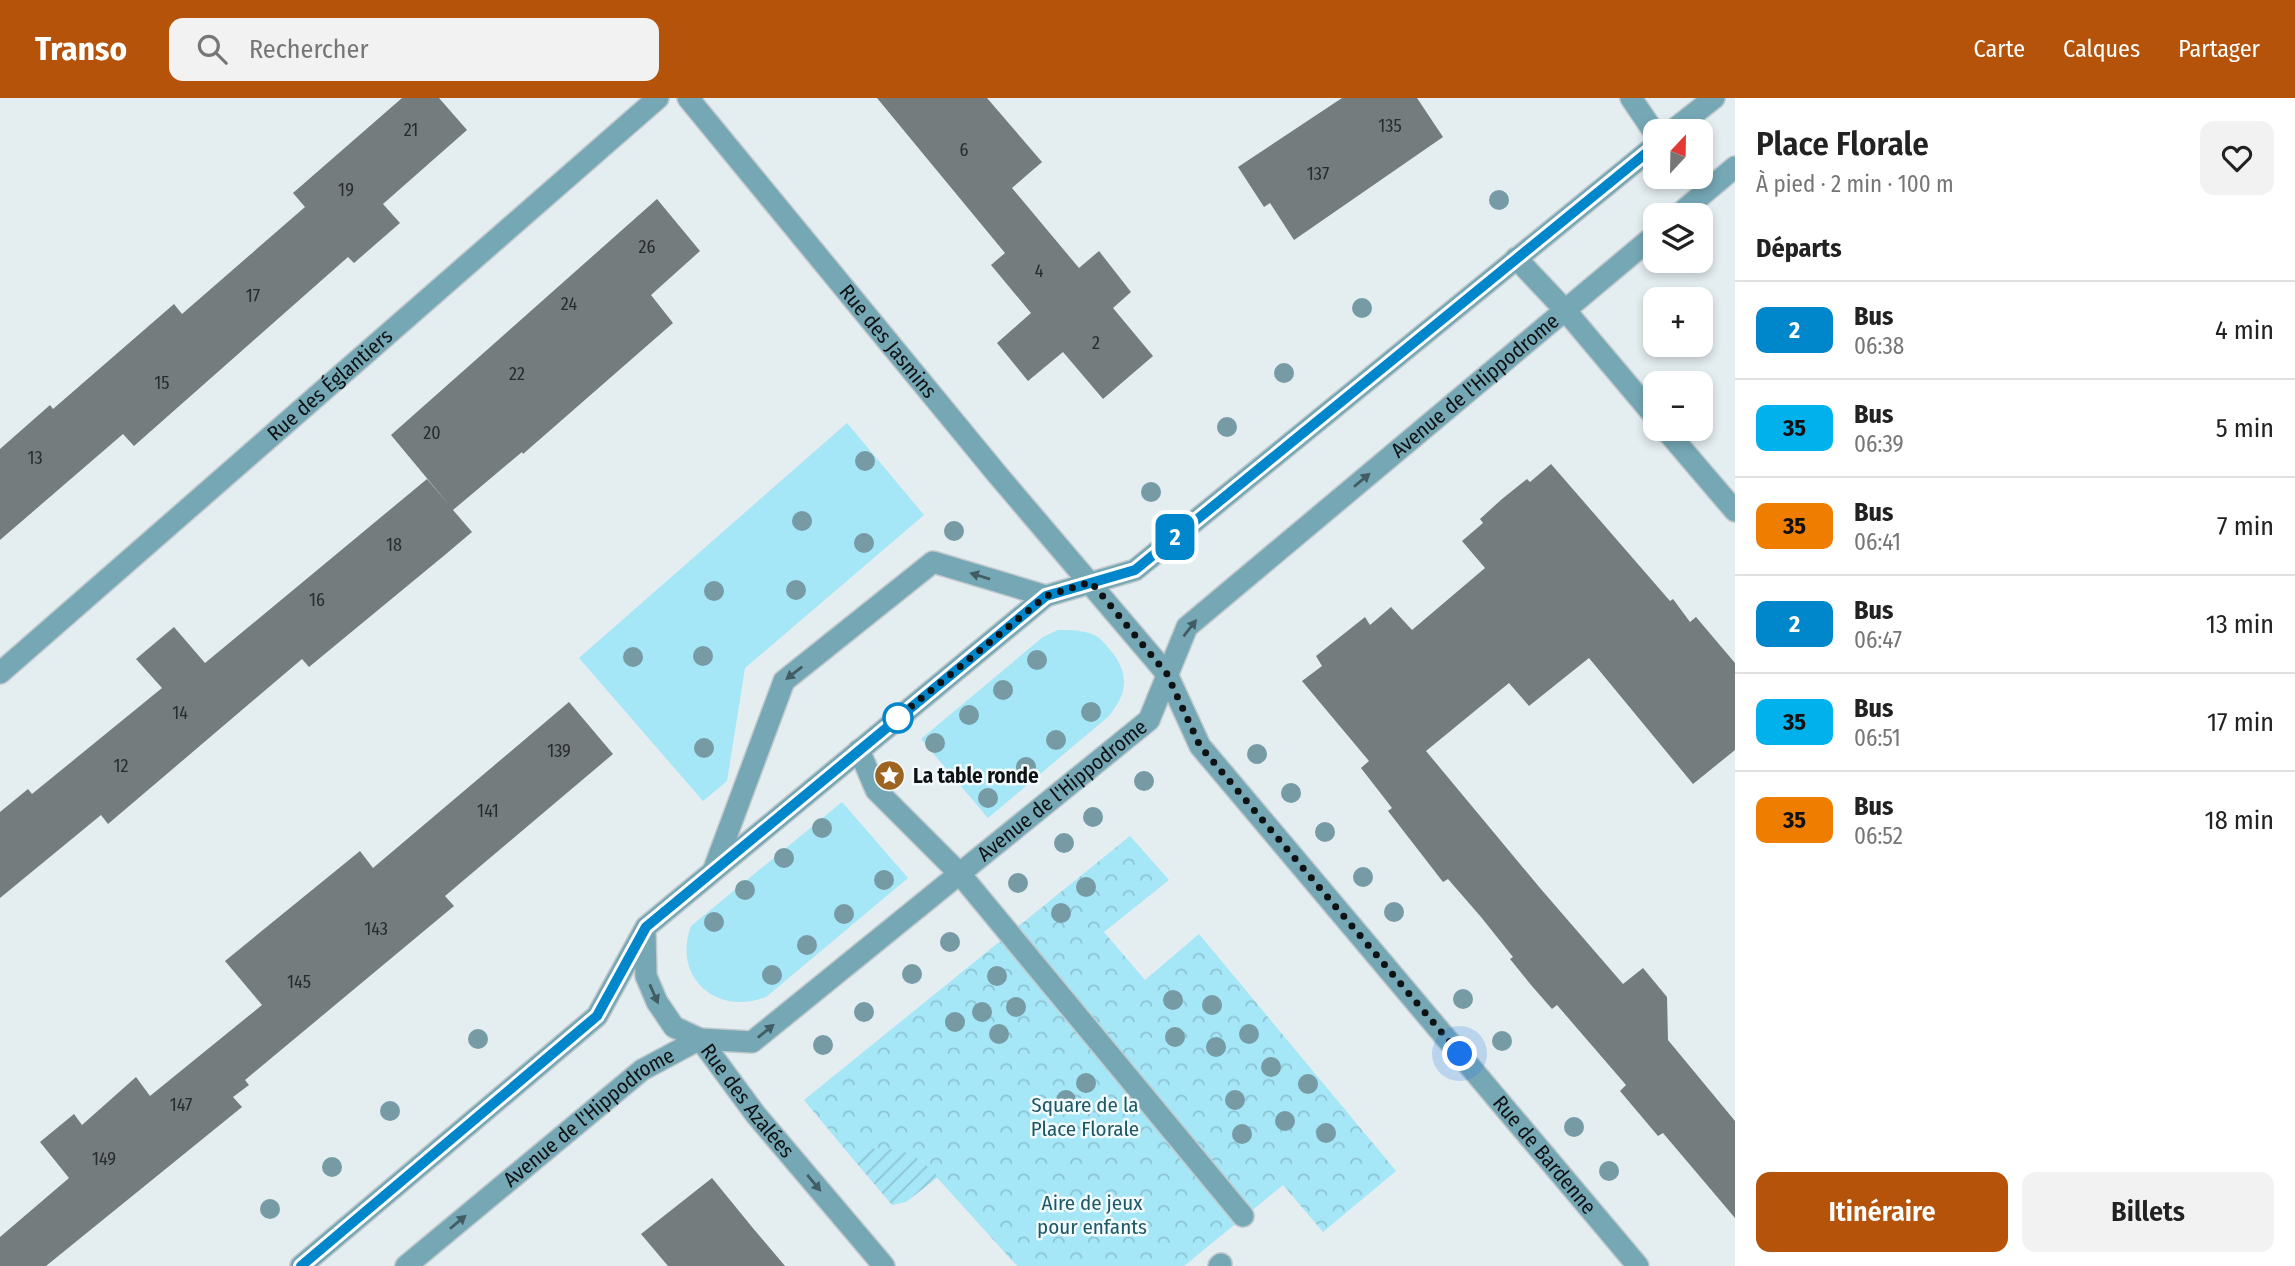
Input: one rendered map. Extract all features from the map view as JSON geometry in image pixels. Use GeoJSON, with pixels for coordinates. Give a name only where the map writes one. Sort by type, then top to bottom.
{"type":"FeatureCollection","features":[{"type":"Feature","properties":{"kind":"street","name":"Rue des Églantiers"},"geometry":{"type":"LineString","coordinates":[[0,673],[658,98]]}},
{"type":"Feature","properties":{"kind":"street","name":"Rue des Jasmins"},"geometry":{"type":"LineString","coordinates":[[688,98],[997,474],[1091,582]]}},
{"type":"Feature","properties":{"kind":"street"},"geometry":{"type":"LineString","coordinates":[[1631,98],[1645,119]]}},
{"type":"Feature","properties":{"kind":"street"},"geometry":{"type":"LineString","coordinates":[[1687,119],[1714,98]]}},
{"type":"Feature","properties":{"kind":"street"},"geometry":{"type":"LineString","coordinates":[[301,1266],[597,1016],[646,927],[859,750],[1046,596],[1135,570],[1643,155]]}},
{"type":"Feature","properties":{"kind":"street"},"geometry":{"type":"LineString","coordinates":[[1692,203],[1735,167]]}},
{"type":"Feature","properties":{"kind":"street","name":"Avenue de l'Hippodrome"},"geometry":{"type":"LineString","coordinates":[[406,1266],[642,1070],[700,1039],[752,1042],[1149,720],[1187,627],[1643,245]]}},
{"type":"Feature","properties":{"kind":"street"},"geometry":{"type":"LineString","coordinates":[[1516,258],[1643,403]]}},
{"type":"Feature","properties":{"kind":"street"},"geometry":{"type":"LineString","coordinates":[[1675,441],[1735,512]]}},
{"type":"Feature","properties":{"kind":"street"},"geometry":{"type":"LineString","coordinates":[[714,870],[784,681],[933,562],[1046,596]]}},
{"type":"Feature","properties":{"kind":"street","name":"Rue de Bardenne"},"geometry":{"type":"LineString","coordinates":[[1091,582],[1167,674],[1200,746],[1638,1266]]}},
{"type":"Feature","properties":{"kind":"street"},"geometry":{"type":"LineString","coordinates":[[859,750],[876,790],[961,874],[1243,1216]]}},
{"type":"Feature","properties":{"kind":"street","name":"Rue des Azalées"},"geometry":{"type":"LineString","coordinates":[[646,927],[646,976],[657,1002],[674,1027],[700,1039],[756,1115],[884,1266]]}},
{"type":"Feature","properties":{"kind":"green space"},"geometry":{"type":"Polygon","coordinates":[[[847,423],[924,515],[745,668],[727,781],[703,801],[579,658],[847,423]]]}},
{"type":"Feature","properties":{"kind":"green space"},"geometry":{"type":"Polygon","coordinates":[[[1058,630],[1087,633],[1104,643],[1123,672],[1122,694],[1109,716],[988,818],[921,739],[1043,637],[1058,630]]]}},
{"type":"Feature","properties":{"kind":"green space"},"geometry":{"type":"Polygon","coordinates":[[[842,802],[908,878],[766,997],[731,1001],[715,996],[703,988],[693,976],[688,961],[687,944],[691,926],[842,802]]]}},
{"type":"Feature","properties":{"kind":"green space","name":"Square de la Place Florale"},"geometry":{"type":"Polygon","coordinates":[[[1130,836],[1169,880],[1104,932],[1145,980],[1199,934],[1396,1171],[1323,1232],[1283,1185],[1184,1266],[1017,1266],[922,1161],[871,1149],[853,1159],[804,1100],[1130,836]]]}},
{"type":"Feature","properties":{"kind":"green space"},"geometry":{"type":"Polygon","coordinates":[[[887,1148],[916,1157],[938,1177],[906,1202],[892,1205],[853,1159],[871,1149],[887,1148]]]}},
{"type":"Feature","properties":{"kind":"building"},"geometry":{"type":"Polygon","coordinates":[[[402,98],[439,98],[467,130],[383,204],[400,223],[354,263],[348,257],[134,446],[123,434],[0,540],[0,449],[50,405],[53,409],[174,304],[182,314],[305,207],[293,193],[402,98]]]}},
{"type":"Feature","properties":{"kind":"building"},"geometry":{"type":"Polygon","coordinates":[[[877,98],[987,98],[1042,162],[1012,188],[1079,268],[1099,251],[1131,292],[1113,308],[1153,356],[1103,399],[1063,352],[1028,381],[997,343],[1031,313],[991,265],[1005,253],[877,98]]]}},
{"type":"Feature","properties":{"kind":"building"},"geometry":{"type":"Polygon","coordinates":[[[1342,98],[1417,98],[1443,137],[1294,240],[1270,203],[1264,207],[1238,167],[1342,98]]]}},
{"type":"Feature","properties":{"kind":"building"},"geometry":{"type":"Polygon","coordinates":[[[657,199],[700,251],[651,295],[673,323],[523,454],[522,452],[453,510],[472,532],[309,667],[302,659],[108,824],[101,815],[0,898],[0,812],[28,789],[32,794],[162,688],[136,659],[174,627],[205,663],[427,479],[450,506],[391,435],[657,199]]]}},
{"type":"Feature","properties":{"kind":"building"},"geometry":{"type":"Polygon","coordinates":[[[1551,464],[1670,601],[1673,599],[1690,622],[1696,617],[1735,663],[1735,750],[1693,784],[1589,658],[1529,706],[1509,683],[1426,751],[1623,984],[1643,968],[1667,997],[1668,1040],[1735,1121],[1735,1218],[1663,1133],[1658,1136],[1620,1091],[1626,1085],[1557,1005],[1552,1009],[1531,985],[1510,959],[1513,957],[1448,879],[1443,882],[1388,811],[1392,808],[1361,768],[1369,761],[1302,681],[1322,666],[1316,656],[1365,617],[1370,625],[1391,607],[1412,630],[1485,568],[1462,541],[1483,523],[1480,519],[1502,499],[1527,479],[1530,482],[1551,464]]]}},
{"type":"Feature","properties":{"kind":"building"},"geometry":{"type":"Polygon","coordinates":[[[569,702],[613,754],[445,896],[454,906],[245,1080],[249,1085],[233,1097],[242,1107],[46,1266],[0,1266],[0,1237],[69,1178],[40,1142],[74,1114],[82,1125],[136,1077],[150,1096],[262,1005],[225,961],[360,851],[373,868],[569,702]]]}},
{"type":"Feature","properties":{"kind":"building"},"geometry":{"type":"Polygon","coordinates":[[[712,1178],[785,1266],[668,1266],[641,1234],[712,1178]]]}},
{"type":"Feature","properties":{"kind":"bus line","name":"2"},"geometry":{"type":"LineString","coordinates":[[301,1266],[597,1016],[646,927],[839,767],[1046,596],[1135,570],[1643,155]]}},
{"type":"Feature","properties":{"kind":"place","name":"La table ronde"},"geometry":{"type":"Point","coordinates":[890,776]}},
{"type":"Feature","properties":{"kind":"route"},"geometry":{"type":"LineString","coordinates":[[898,718],[890,724],[1046,596],[1091,582],[1167,674],[1200,746],[1460,1054]]}},
{"type":"Feature","properties":{"kind":"park label","name":"Aire de jeux pour enfants"},"geometry":{"type":"Point","coordinates":[1092,1215]}}]}
